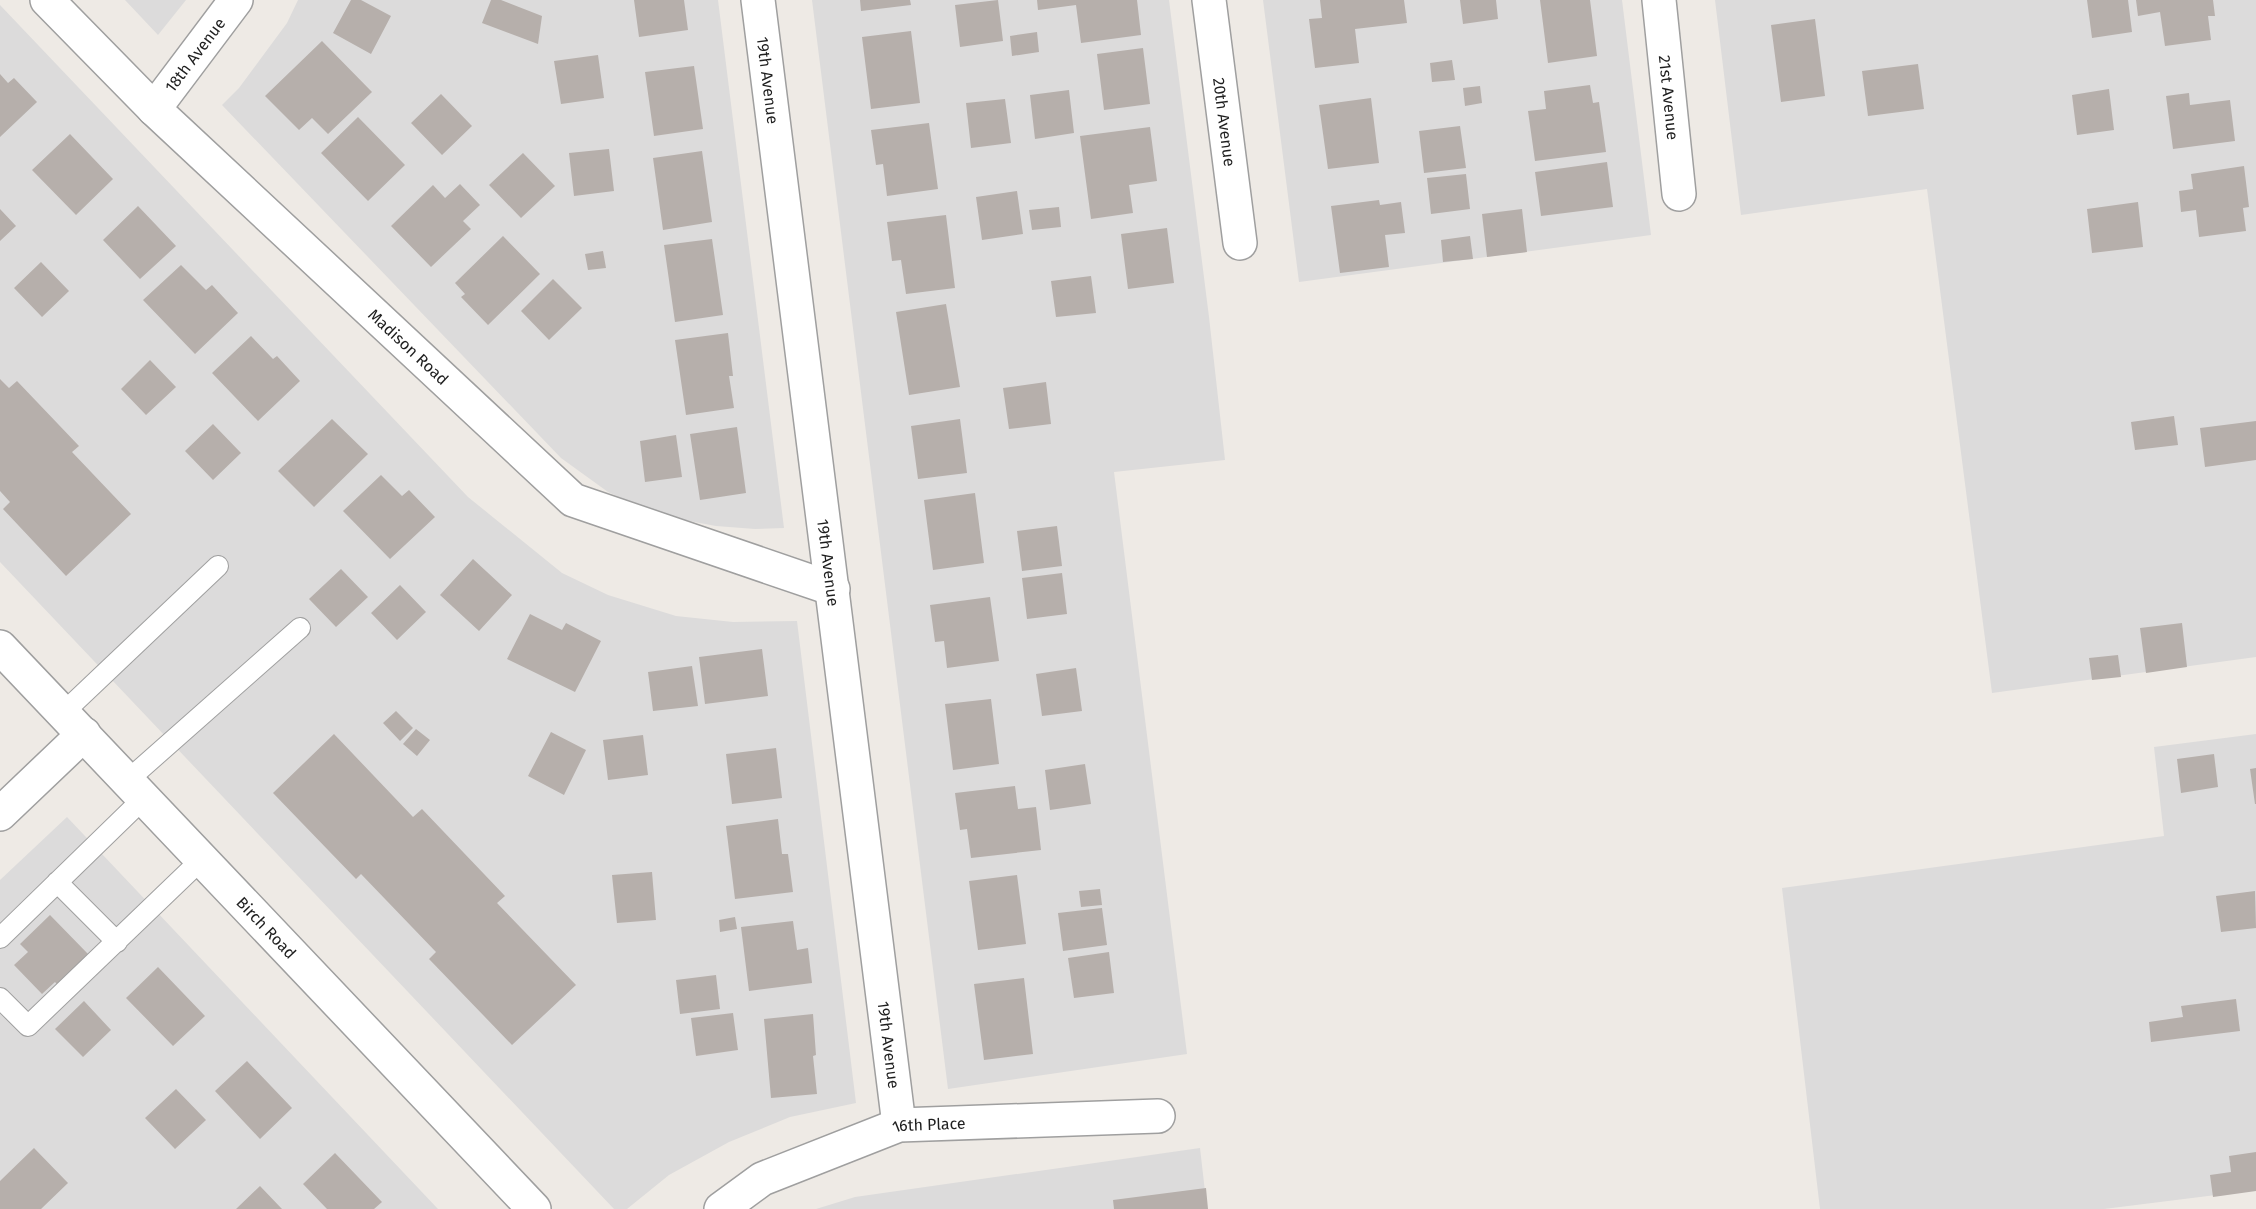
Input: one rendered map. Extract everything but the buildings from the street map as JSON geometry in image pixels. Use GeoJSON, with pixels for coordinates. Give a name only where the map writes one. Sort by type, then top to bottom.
{"type":"FeatureCollection","features":[{"type":"Feature","properties":{"kind":"street","name":"Madison Road"},"geometry":{"type":"LineString","coordinates":[[47,0],[154,109],[573,500],[833,589]]}},
{"type":"Feature","properties":{"kind":"street","name":"18th Avenue"},"geometry":{"type":"LineString","coordinates":[[154,109],[236,0]]}},
{"type":"Feature","properties":{"kind":"street","name":"19th Avenue"},"geometry":{"type":"LineString","coordinates":[[758,0],[899,1125]]}},
{"type":"Feature","properties":{"kind":"street","name":"20th Avenue"},"geometry":{"type":"LineString","coordinates":[[1209,0],[1240,243]]}},
{"type":"Feature","properties":{"kind":"street","name":"21st Avenue"},"geometry":{"type":"LineString","coordinates":[[1659,0],[1679,194]]}},
{"type":"Feature","properties":{"kind":"street","name":"Birch Road"},"geometry":{"type":"LineString","coordinates":[[0,646],[534,1209]]}},
{"type":"Feature","properties":{"kind":"street"},"geometry":{"type":"LineString","coordinates":[[0,814],[74,724]]}},
{"type":"Feature","properties":{"kind":"street","name":"16th Place"},"geometry":{"type":"LineString","coordinates":[[721,1209],[762,1179],[899,1125],[1158,1116]]}},
{"type":"Feature","properties":{"kind":"lane"},"geometry":{"type":"LineString","coordinates":[[74,724],[218,566]]}},
{"type":"Feature","properties":{"kind":"lane"},"geometry":{"type":"LineString","coordinates":[[0,938],[57,882],[136,789],[300,628]]}},
{"type":"Feature","properties":{"kind":"lane"},"geometry":{"type":"LineString","coordinates":[[0,998],[28,1026],[202,859]]}},
{"type":"Feature","properties":{"kind":"lane"},"geometry":{"type":"LineString","coordinates":[[57,882],[117,942]]}},
{"type":"Feature","properties":{"kind":"shaded area"},"geometry":{"type":"Polygon","coordinates":[[[125,0],[186,0],[158,35],[125,0]]]}},
{"type":"Feature","properties":{"kind":"shaded area"},"geometry":{"type":"Polygon","coordinates":[[[298,0],[718,0],[784,528],[755,529],[716,526],[657,515],[608,492],[561,458],[222,105],[239,88],[287,23],[298,0]]]}},
{"type":"Feature","properties":{"kind":"shaded area"},"geometry":{"type":"Polygon","coordinates":[[[812,0],[1169,0],[1225,460],[1114,472],[1187,1054],[948,1089],[812,0]]]}},
{"type":"Feature","properties":{"kind":"shaded area"},"geometry":{"type":"Polygon","coordinates":[[[1263,0],[1622,0],[1651,235],[1299,282],[1263,0]]]}},
{"type":"Feature","properties":{"kind":"shaded area"},"geometry":{"type":"Polygon","coordinates":[[[1715,0],[2256,0],[2256,657],[1992,693],[1927,189],[1741,215],[1715,0]]]}},
{"type":"Feature","properties":{"kind":"shaded area"},"geometry":{"type":"Polygon","coordinates":[[[0,5],[468,497],[562,573],[608,595],[676,616],[733,622],[797,621],[856,1103],[790,1117],[729,1142],[669,1175],[627,1209],[614,1209],[0,562],[0,5]]]}},
{"type":"Feature","properties":{"kind":"shaded area"},"geometry":{"type":"Polygon","coordinates":[[[2256,734],[2256,1190],[2104,1209],[1820,1209],[1782,888],[2164,836],[2154,747],[2256,734]]]}},
{"type":"Feature","properties":{"kind":"shaded area"},"geometry":{"type":"Polygon","coordinates":[[[67,817],[438,1209],[0,1209],[0,880],[67,817]]]}},
{"type":"Feature","properties":{"kind":"shaded area"},"geometry":{"type":"Polygon","coordinates":[[[1200,1148],[1207,1209],[816,1209],[855,1197],[1200,1148]]]}}]}
